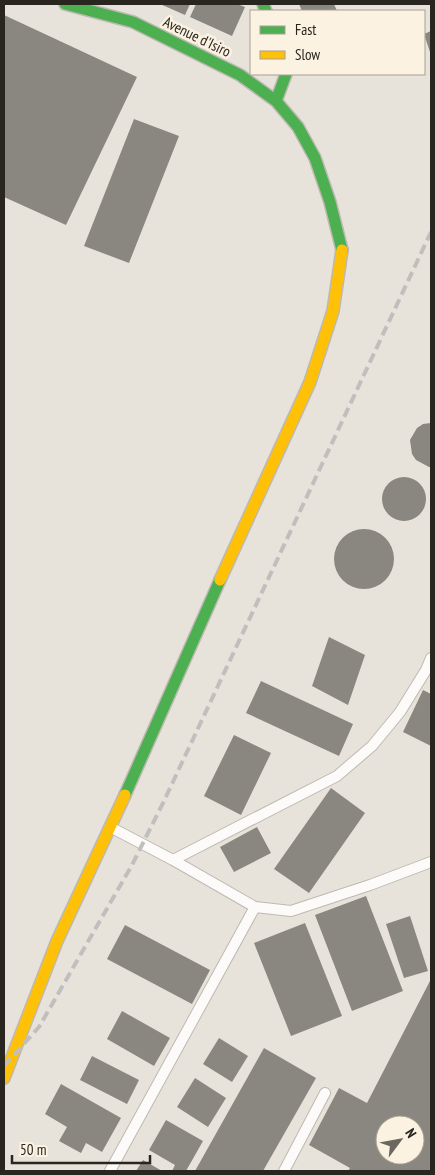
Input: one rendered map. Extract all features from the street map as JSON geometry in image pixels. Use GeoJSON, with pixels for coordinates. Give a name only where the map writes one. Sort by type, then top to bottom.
{"type":"FeatureCollection","features":[{"type":"Feature","properties":{"kind":"main road","name":"Avenue d'Isiro"},"geometry":{"type":"LineString","coordinates":[[4,1078],[57,942],[111,827],[310,382],[333,312],[342,252],[330,202],[315,158],[298,127],[276,101],[240,75],[133,22],[65,4]]}},
{"type":"Feature","properties":{"kind":"main road"},"geometry":{"type":"LineString","coordinates":[[276,101],[286,75]]}},
{"type":"Feature","properties":{"kind":"lane"},"geometry":{"type":"LineString","coordinates":[[173,860],[337,776],[372,746],[400,712],[426,670],[431,658]]}},
{"type":"Feature","properties":{"kind":"lane"},"geometry":{"type":"LineString","coordinates":[[111,827],[254,907],[291,911],[370,885],[431,862]]}},
{"type":"Feature","properties":{"kind":"lane"},"geometry":{"type":"LineString","coordinates":[[110,1171],[254,907]]}},
{"type":"Feature","properties":{"kind":"lane"},"geometry":{"type":"LineString","coordinates":[[284,1171],[325,1093]]}},
{"type":"Feature","properties":{"kind":"building"},"geometry":{"type":"Polygon","coordinates":[[[160,4],[190,4],[185,15],[160,4]]]}},
{"type":"Feature","properties":{"kind":"building"},"geometry":{"type":"Polygon","coordinates":[[[196,4],[237,4],[245,7],[232,36],[190,17],[196,4]]]}},
{"type":"Feature","properties":{"kind":"building"},"geometry":{"type":"Polygon","coordinates":[[[299,4],[334,4],[337,10],[302,10],[299,4]]]}},
{"type":"Feature","properties":{"kind":"building"},"geometry":{"type":"Polygon","coordinates":[[[4,15],[137,77],[66,225],[4,197],[4,15]]]}},
{"type":"Feature","properties":{"kind":"building"},"geometry":{"type":"Polygon","coordinates":[[[431,31],[431,55],[425,37],[425,34],[431,31]]]}},
{"type":"Feature","properties":{"kind":"building"},"geometry":{"type":"Polygon","coordinates":[[[134,119],[179,136],[129,263],[84,246],[134,119]]]}},
{"type":"Feature","properties":{"kind":"building"},"geometry":{"type":"Polygon","coordinates":[[[431,423],[431,467],[429,467],[416,460],[412,454],[410,440],[417,428],[423,424],[431,423]]]}},
{"type":"Feature","properties":{"kind":"building"},"geometry":{"type":"Polygon","coordinates":[[[404,477],[416,481],[422,487],[426,499],[422,511],[416,517],[404,521],[392,517],[386,511],[382,499],[386,487],[392,481],[404,477]]]}},
{"type":"Feature","properties":{"kind":"building"},"geometry":{"type":"Polygon","coordinates":[[[358,529],[370,529],[381,534],[389,542],[394,553],[392,571],[381,584],[370,589],[358,589],[347,584],[339,576],[334,565],[334,553],[339,542],[347,534],[358,529]]]}},
{"type":"Feature","properties":{"kind":"building"},"geometry":{"type":"Polygon","coordinates":[[[329,637],[365,655],[348,705],[312,686],[329,637]]]}},
{"type":"Feature","properties":{"kind":"building"},"geometry":{"type":"Polygon","coordinates":[[[261,681],[353,724],[339,756],[246,713],[261,681]]]}},
{"type":"Feature","properties":{"kind":"building"},"geometry":{"type":"Polygon","coordinates":[[[423,690],[431,694],[431,746],[403,732],[423,690]]]}},
{"type":"Feature","properties":{"kind":"building"},"geometry":{"type":"Polygon","coordinates":[[[234,735],[271,753],[241,815],[204,796],[234,735]]]}},
{"type":"Feature","properties":{"kind":"building"},"geometry":{"type":"Polygon","coordinates":[[[331,788],[365,813],[309,893],[274,869],[331,788]]]}},
{"type":"Feature","properties":{"kind":"building"},"geometry":{"type":"Polygon","coordinates":[[[257,827],[271,853],[234,872],[220,847],[257,827]]]}},
{"type":"Feature","properties":{"kind":"building"},"geometry":{"type":"Polygon","coordinates":[[[366,896],[403,991],[352,1011],[315,915],[366,896]]]}},
{"type":"Feature","properties":{"kind":"building"},"geometry":{"type":"Polygon","coordinates":[[[410,916],[428,971],[404,978],[386,924],[410,916]]]}},
{"type":"Feature","properties":{"kind":"building"},"geometry":{"type":"Polygon","coordinates":[[[305,923],[342,1016],[291,1036],[254,943],[305,923]]]}},
{"type":"Feature","properties":{"kind":"building"},"geometry":{"type":"Polygon","coordinates":[[[125,925],[210,970],[192,1004],[107,959],[125,925]]]}},
{"type":"Feature","properties":{"kind":"building"},"geometry":{"type":"Polygon","coordinates":[[[431,979],[431,1171],[348,1171],[350,1168],[309,1145],[339,1088],[367,1103],[431,979]]]}},
{"type":"Feature","properties":{"kind":"building"},"geometry":{"type":"Polygon","coordinates":[[[122,1011],[170,1038],[154,1066],[107,1039],[122,1011]]]}},
{"type":"Feature","properties":{"kind":"building"},"geometry":{"type":"Polygon","coordinates":[[[219,1038],[248,1056],[232,1082],[203,1064],[219,1038]]]}},
{"type":"Feature","properties":{"kind":"building"},"geometry":{"type":"Polygon","coordinates":[[[264,1048],[316,1078],[263,1171],[195,1171],[264,1048]]]}},
{"type":"Feature","properties":{"kind":"building"},"geometry":{"type":"Polygon","coordinates":[[[92,1056],[139,1080],[127,1104],[80,1080],[92,1056]]]}},
{"type":"Feature","properties":{"kind":"building"},"geometry":{"type":"Polygon","coordinates":[[[195,1078],[226,1098],[208,1127],[177,1107],[195,1078]]]}},
{"type":"Feature","properties":{"kind":"building"},"geometry":{"type":"Polygon","coordinates":[[[61,1084],[121,1118],[102,1152],[86,1143],[81,1153],[59,1141],[67,1127],[45,1114],[61,1084]]]}},
{"type":"Feature","properties":{"kind":"building"},"geometry":{"type":"Polygon","coordinates":[[[166,1120],[203,1141],[186,1171],[172,1171],[175,1165],[149,1150],[166,1120]]]}},
{"type":"Feature","properties":{"kind":"building"},"geometry":{"type":"Polygon","coordinates":[[[143,1160],[162,1171],[136,1171],[143,1160]]]}},
{"type":"Feature","properties":{"kind":"railway"},"geometry":{"type":"LineString","coordinates":[[4,1066],[39,1027],[132,865],[163,803],[431,232]]}},
{"type":"Feature","properties":{"kind":"traffic: fast"},"geometry":{"type":"LineString","coordinates":[[65,4],[133,22],[240,75],[276,101],[298,127],[315,158],[330,202],[342,250]]}},
{"type":"Feature","properties":{"kind":"traffic: fast"},"geometry":{"type":"LineString","coordinates":[[263,4],[266,10]]}},
{"type":"Feature","properties":{"kind":"traffic: fast"},"geometry":{"type":"LineString","coordinates":[[276,101],[286,75]]}},
{"type":"Feature","properties":{"kind":"traffic: fast"},"geometry":{"type":"LineString","coordinates":[[125,795],[220,580]]}},
{"type":"Feature","properties":{"kind":"traffic: slow"},"geometry":{"type":"LineString","coordinates":[[220,580],[310,382],[333,311],[342,250]]}},
{"type":"Feature","properties":{"kind":"traffic: slow"},"geometry":{"type":"LineString","coordinates":[[4,1078],[57,941],[125,795]]}}]}
